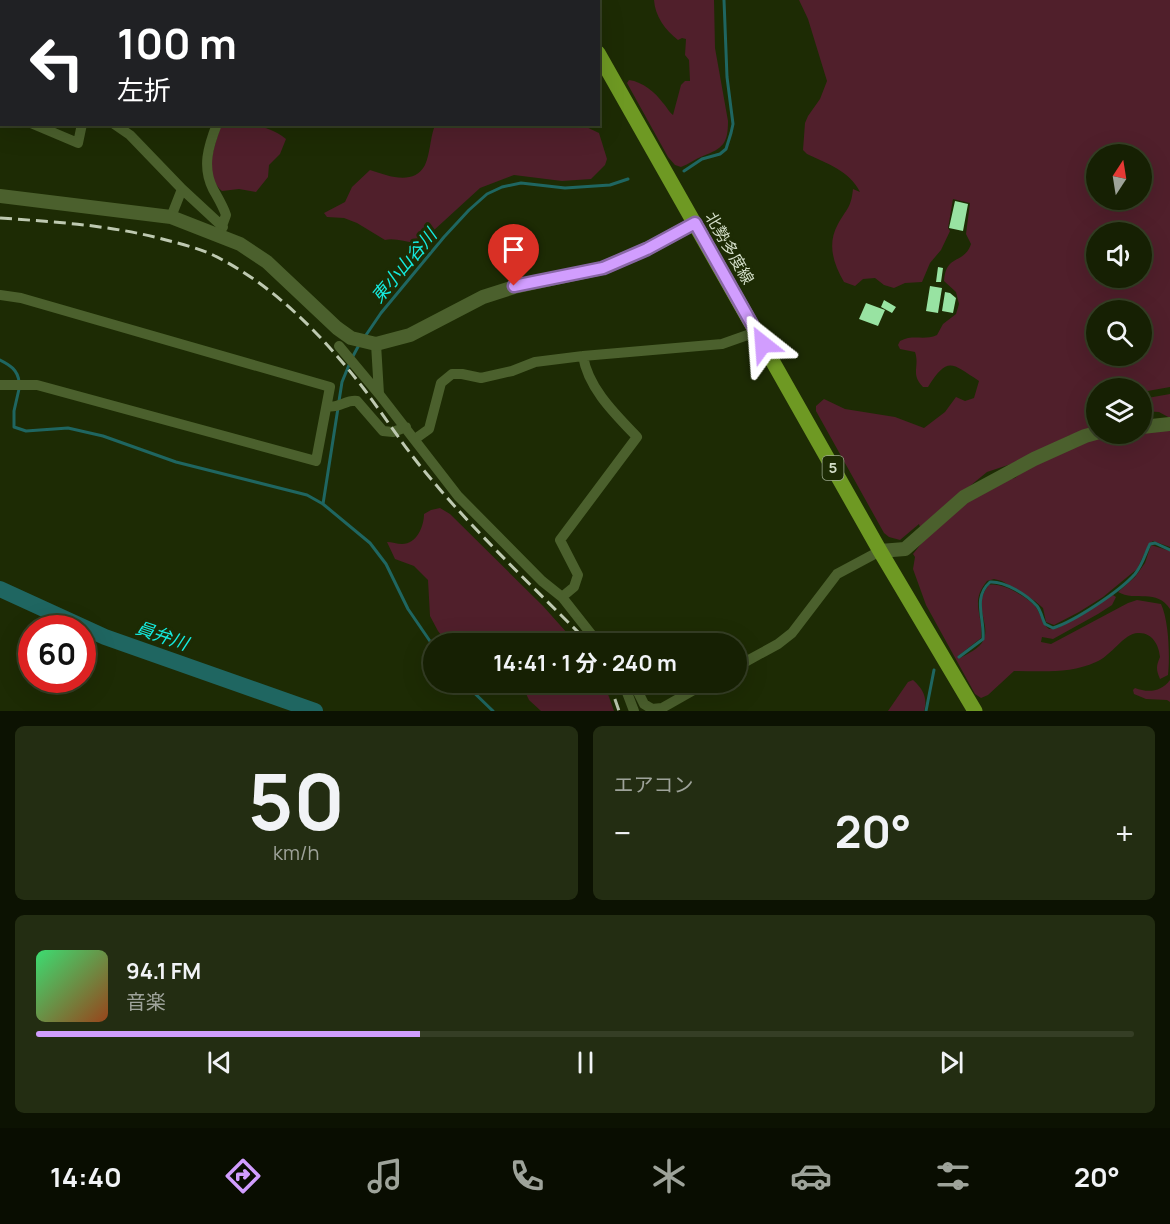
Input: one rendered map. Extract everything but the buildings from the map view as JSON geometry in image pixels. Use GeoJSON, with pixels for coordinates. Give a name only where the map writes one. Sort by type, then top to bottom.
{"type":"FeatureCollection","features":[{"type":"Feature","properties":{"kind":"main road","name":"北勢多度線"},"geometry":{"type":"LineString","coordinates":[[600,57],[880,551],[975,711]]}},
{"type":"Feature","properties":{"kind":"street"},"geometry":{"type":"LineString","coordinates":[[38,126],[78,142],[82,126]]}},
{"type":"Feature","properties":{"kind":"street"},"geometry":{"type":"LineString","coordinates":[[117,126],[130,135],[221,231],[267,262],[337,328],[351,338],[372,343],[410,335],[483,297],[503,290],[603,268],[647,249],[695,223]]}},
{"type":"Feature","properties":{"kind":"street"},"geometry":{"type":"LineString","coordinates":[[215,126],[206,165],[210,182],[226,215],[221,231]]}},
{"type":"Feature","properties":{"kind":"street"},"geometry":{"type":"LineString","coordinates":[[171,217],[182,189]]}},
{"type":"Feature","properties":{"kind":"street"},"geometry":{"type":"LineString","coordinates":[[0,196],[171,217],[221,231]]}},
{"type":"Feature","properties":{"kind":"street"},"geometry":{"type":"LineString","coordinates":[[0,295],[21,298],[330,387],[329,407],[316,461],[37,385],[0,386]]}},
{"type":"Feature","properties":{"kind":"street"},"geometry":{"type":"LineString","coordinates":[[415,439],[429,429],[441,382],[452,374],[481,378],[512,371],[535,362],[722,344],[756,332]]}},
{"type":"Feature","properties":{"kind":"street"},"geometry":{"type":"LineString","coordinates":[[372,343],[379,394]]}},
{"type":"Feature","properties":{"kind":"street"},"geometry":{"type":"LineString","coordinates":[[342,350],[406,427],[458,496],[562,597],[590,633]]}},
{"type":"Feature","properties":{"kind":"street"},"geometry":{"type":"LineString","coordinates":[[562,597],[574,587],[578,575],[560,540],[638,437],[596,391],[585,371],[582,356]]}},
{"type":"Feature","properties":{"kind":"street"},"geometry":{"type":"LineString","coordinates":[[329,407],[352,400],[357,401],[383,431],[393,432],[406,427]]}},
{"type":"Feature","properties":{"kind":"street"},"geometry":{"type":"LineString","coordinates":[[1152,426],[1170,424]]}},
{"type":"Feature","properties":{"kind":"street"},"geometry":{"type":"LineString","coordinates":[[747,661],[778,644],[792,633],[837,574],[880,551],[906,549],[964,497],[1034,459],[1086,436]]}},
{"type":"Feature","properties":{"kind":"street"},"geometry":{"type":"LineString","coordinates":[[627,693],[634,711]]}},
{"type":"Feature","properties":{"kind":"street"},"geometry":{"type":"LineString","coordinates":[[638,693],[644,704],[652,709],[662,708],[689,693]]}},
{"type":"Feature","properties":{"kind":"shaded area"},"geometry":{"type":"Polygon","coordinates":[[[654,0],[714,0],[715,48],[728,121],[727,135],[720,147],[681,167],[675,165],[668,157],[627,83],[629,80],[634,81],[648,88],[673,115],[681,85],[685,81],[690,81],[689,60],[685,55],[686,39],[678,40],[669,32],[656,12],[654,0]]]}},
{"type":"Feature","properties":{"kind":"shaded area"},"geometry":{"type":"Polygon","coordinates":[[[799,0],[1170,0],[1170,387],[1152,390],[1152,378],[1086,378],[1086,431],[1068,436],[1023,460],[987,472],[920,527],[919,524],[900,540],[884,533],[816,411],[816,406],[824,399],[845,409],[895,417],[924,428],[945,412],[956,397],[965,401],[974,398],[979,381],[956,367],[950,366],[940,370],[928,387],[923,387],[916,374],[915,352],[900,349],[898,345],[905,339],[937,335],[943,324],[956,314],[959,304],[956,292],[944,281],[945,272],[948,266],[964,255],[971,244],[966,234],[970,203],[953,199],[948,228],[950,231],[941,250],[930,263],[922,282],[905,283],[894,288],[884,285],[875,278],[863,279],[855,286],[844,282],[834,261],[833,239],[838,224],[850,204],[853,189],[860,192],[844,173],[803,150],[805,123],[820,99],[827,81],[808,19],[799,0]]]}},
{"type":"Feature","properties":{"kind":"shaded area"},"geometry":{"type":"Polygon","coordinates":[[[221,126],[263,128],[286,139],[280,154],[269,165],[268,177],[256,192],[239,189],[222,191],[216,184],[211,168],[213,151],[221,126]]]}},
{"type":"Feature","properties":{"kind":"shaded area"},"geometry":{"type":"Polygon","coordinates":[[[445,126],[584,126],[599,133],[607,159],[605,165],[591,179],[562,181],[514,175],[480,188],[421,242],[385,240],[357,223],[344,218],[327,217],[324,213],[345,202],[352,187],[370,170],[400,178],[420,171],[428,156],[434,128],[445,126]]]}},
{"type":"Feature","properties":{"kind":"shaded area"},"geometry":{"type":"Polygon","coordinates":[[[1170,394],[1170,418],[1159,412],[1152,412],[1152,397],[1170,394]]]}},
{"type":"Feature","properties":{"kind":"shaded area"},"geometry":{"type":"Polygon","coordinates":[[[1170,430],[1170,547],[1153,541],[1149,544],[1137,569],[1103,597],[1054,625],[1046,622],[1043,608],[1035,601],[1002,581],[994,579],[987,581],[978,602],[981,638],[958,656],[960,658],[970,653],[983,641],[985,628],[982,600],[989,585],[1006,588],[1029,601],[1036,607],[1049,629],[1058,628],[1113,595],[1116,597],[1112,605],[1053,639],[1042,637],[1041,642],[1051,644],[1137,600],[1161,604],[1168,639],[1168,675],[1160,679],[1157,668],[1160,657],[1158,648],[1151,637],[1138,633],[1128,637],[1101,659],[1086,666],[1056,671],[1014,671],[988,695],[981,698],[975,694],[926,605],[913,569],[915,557],[913,554],[932,530],[967,501],[1002,481],[1015,478],[1027,468],[1086,442],[1086,444],[1152,444],[1152,431],[1170,430]]]}},
{"type":"Feature","properties":{"kind":"shaded area"},"geometry":{"type":"Polygon","coordinates":[[[440,508],[450,514],[567,633],[440,633],[430,616],[428,580],[414,566],[395,559],[387,542],[402,544],[412,541],[421,529],[424,514],[440,508]]]}},
{"type":"Feature","properties":{"kind":"shaded area"},"geometry":{"type":"Polygon","coordinates":[[[1151,545],[1170,551],[1170,609],[1159,599],[1118,592],[1135,577],[1145,563],[1151,545]]]}},
{"type":"Feature","properties":{"kind":"shaded area"},"geometry":{"type":"Polygon","coordinates":[[[913,680],[924,694],[924,711],[888,711],[908,682],[913,680]]]}},
{"type":"Feature","properties":{"kind":"shaded area"},"geometry":{"type":"Polygon","coordinates":[[[1170,680],[1170,702],[1146,699],[1134,694],[1135,688],[1145,691],[1154,690],[1163,687],[1170,680]]]}},
{"type":"Feature","properties":{"kind":"shaded area"},"geometry":{"type":"Polygon","coordinates":[[[526,693],[608,693],[614,711],[541,711],[529,700],[526,693]]]}},
{"type":"Feature","properties":{"kind":"waterway","name":"東小山谷川"},"geometry":{"type":"LineString","coordinates":[[684,171],[702,159],[720,154],[726,149],[731,133],[733,124],[727,77],[724,0]]}},
{"type":"Feature","properties":{"kind":"waterway","name":"東小山谷川"},"geometry":{"type":"LineString","coordinates":[[364,338],[381,313],[444,237],[487,194],[502,187],[521,183],[565,188],[610,185],[628,179]]}},
{"type":"Feature","properties":{"kind":"waterway","name":"東小山谷川"},"geometry":{"type":"LineString","coordinates":[[352,358],[360,343]]}},
{"type":"Feature","properties":{"kind":"waterway"},"geometry":{"type":"LineString","coordinates":[[0,360],[13,368],[19,382]]}},
{"type":"Feature","properties":{"kind":"waterway","name":"東小山谷川"},"geometry":{"type":"LineString","coordinates":[[339,401],[342,382],[349,365]]}},
{"type":"Feature","properties":{"kind":"waterway"},"geometry":{"type":"LineString","coordinates":[[19,389],[14,411],[14,427],[26,431],[68,428],[103,436],[176,462],[307,495],[323,504],[370,543],[386,564],[408,609],[424,633]]}},
{"type":"Feature","properties":{"kind":"waterway","name":"東小山谷川"},"geometry":{"type":"LineString","coordinates":[[323,504],[338,408]]}},
{"type":"Feature","properties":{"kind":"waterway","name":"東小山谷川"},"geometry":{"type":"LineString","coordinates":[[959,657],[983,639],[980,602],[990,582],[1009,586],[1028,597],[1038,608],[1045,624],[1053,628],[1085,612],[1128,581],[1140,566],[1150,544],[1155,543],[1170,550]]}},
{"type":"Feature","properties":{"kind":"waterway","name":"員弁川"},"geometry":{"type":"LineString","coordinates":[[0,589],[105,637],[315,711]]}},
{"type":"Feature","properties":{"kind":"waterway","name":"東小山谷川"},"geometry":{"type":"LineString","coordinates":[[926,711],[934,670]]}},
{"type":"Feature","properties":{"kind":"waterway"},"geometry":{"type":"LineString","coordinates":[[474,693],[493,711]]}},
{"type":"Feature","properties":{"kind":"railway"},"geometry":{"type":"LineString","coordinates":[[0,218],[83,225],[145,235],[207,253],[257,281],[296,313],[332,350],[444,494],[579,633]]}},
{"type":"Feature","properties":{"kind":"railway"},"geometry":{"type":"LineString","coordinates":[[613,693],[619,711]]}},
{"type":"Feature","properties":{"kind":"route"},"geometry":{"type":"LineString","coordinates":[[514,286],[603,268],[647,249],[695,223],[763,344]]}}]}
